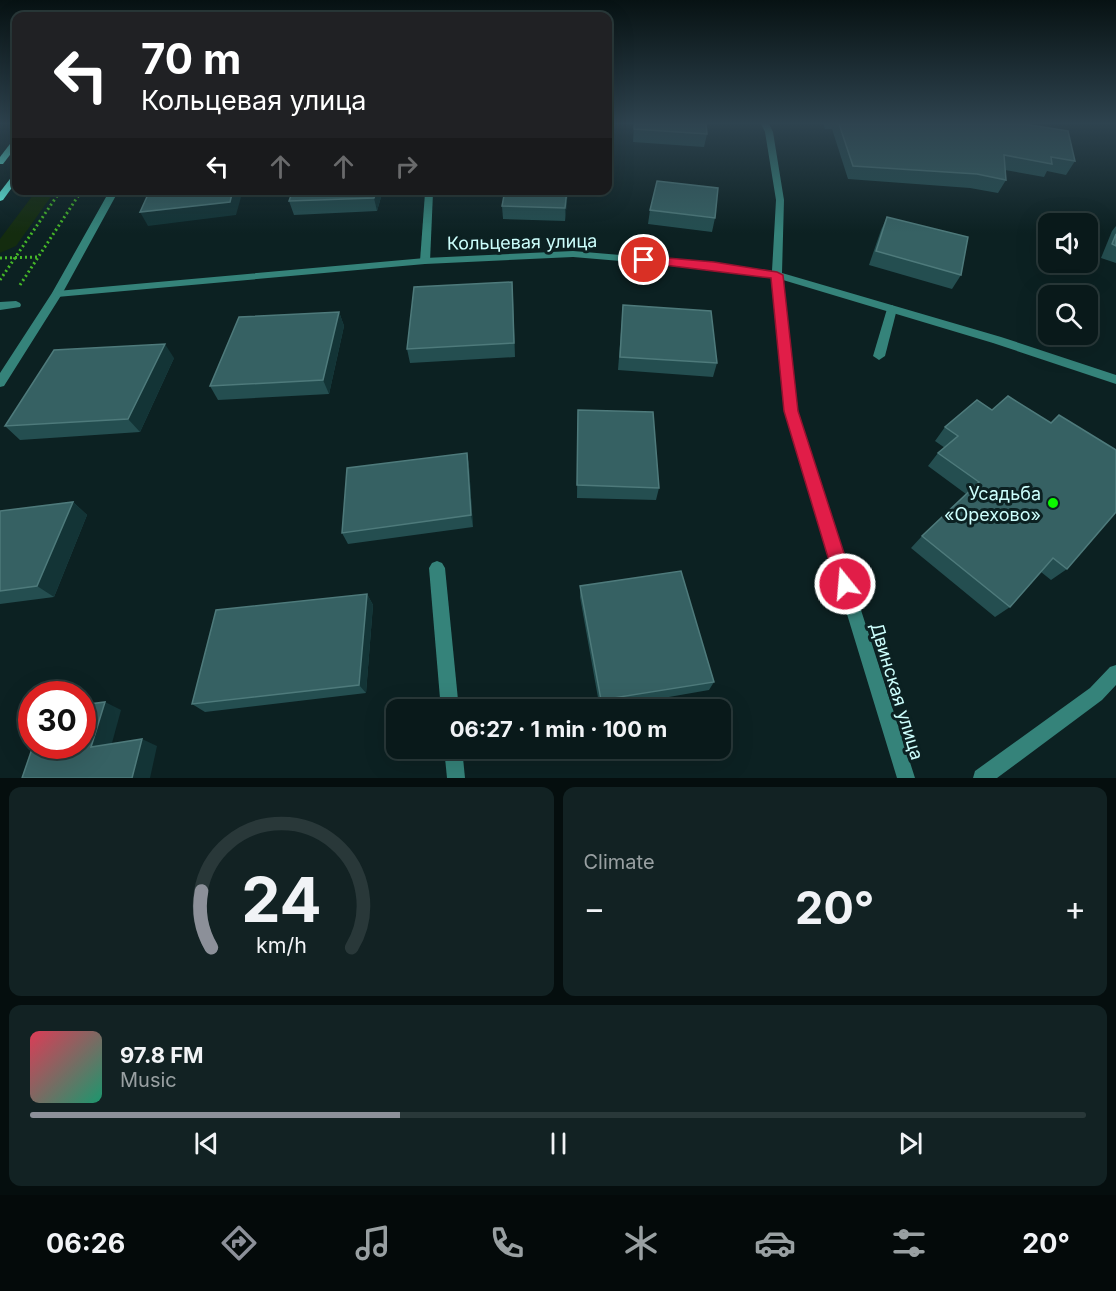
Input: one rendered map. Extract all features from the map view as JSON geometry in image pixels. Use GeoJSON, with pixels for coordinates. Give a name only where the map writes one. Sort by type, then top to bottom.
{"type":"FeatureCollection","features":[{"type":"Feature","properties":{"kind":"street","name":"Двинская улица"},"geometry":{"type":"LineString","coordinates":[[774,160],[780,200],[777,275],[791,411],[906,778]]}},
{"type":"Feature","properties":{"kind":"street"},"geometry":{"type":"LineString","coordinates":[[0,198],[12,182]]}},
{"type":"Feature","properties":{"kind":"street"},"geometry":{"type":"LineString","coordinates":[[0,383],[57,294],[112,195]]}},
{"type":"Feature","properties":{"kind":"street"},"geometry":{"type":"LineString","coordinates":[[425,261],[429,195]]}},
{"type":"Feature","properties":{"kind":"street","name":"Кольцевая улица"},"geometry":{"type":"LineString","coordinates":[[57,294],[425,261],[573,254],[714,266],[777,275],[997,340],[1116,380]]}},
{"type":"Feature","properties":{"kind":"street"},"geometry":{"type":"LineString","coordinates":[[879,356],[892,309]]}},
{"type":"Feature","properties":{"kind":"street"},"geometry":{"type":"LineString","coordinates":[[437,568],[449,699]]}},
{"type":"Feature","properties":{"kind":"street"},"geometry":{"type":"LineString","coordinates":[[982,778],[1096,694],[1116,673]]}},
{"type":"Feature","properties":{"kind":"street"},"geometry":{"type":"LineString","coordinates":[[454,759],[456,778]]}},
{"type":"Feature","properties":{"kind":"path"},"geometry":{"type":"LineString","coordinates":[[0,280],[58,195]]}},
{"type":"Feature","properties":{"kind":"path"},"geometry":{"type":"LineString","coordinates":[[8,306],[79,195]]}},
{"type":"Feature","properties":{"kind":"path"},"geometry":{"type":"LineString","coordinates":[[0,258],[38,257]]}},
{"type":"Feature","properties":{"kind":"green space"},"geometry":{"type":"Polygon","coordinates":[[[33,195],[52,195],[16,246],[0,253],[0,239],[33,195]]]}},
{"type":"Feature","properties":{"kind":"building"},"geometry":{"type":"Polygon","coordinates":[[[851,160],[1004,160],[1006,180],[977,174],[853,166],[851,160]]]}},
{"type":"Feature","properties":{"kind":"building"},"geometry":{"type":"Polygon","coordinates":[[[1032,160],[1051,160],[1052,164],[1032,160]]]}},
{"type":"Feature","properties":{"kind":"building"},"geometry":{"type":"Polygon","coordinates":[[[657,181],[718,188],[715,218],[650,210],[657,181]]]}},
{"type":"Feature","properties":{"kind":"building"},"geometry":{"type":"Polygon","coordinates":[[[148,195],[232,195],[230,202],[140,212],[148,195]]]}},
{"type":"Feature","properties":{"kind":"building"},"geometry":{"type":"Polygon","coordinates":[[[291,195],[375,195],[374,198],[289,201],[291,195]]]}},
{"type":"Feature","properties":{"kind":"building"},"geometry":{"type":"Polygon","coordinates":[[[504,195],[566,195],[565,208],[502,206],[504,195]]]}},
{"type":"Feature","properties":{"kind":"building"},"geometry":{"type":"Polygon","coordinates":[[[887,217],[968,237],[961,275],[876,251],[887,217]]]}},
{"type":"Feature","properties":{"kind":"building"},"geometry":{"type":"Polygon","coordinates":[[[1116,234],[1116,246],[1112,244],[1116,234]]]}},
{"type":"Feature","properties":{"kind":"building"},"geometry":{"type":"Polygon","coordinates":[[[512,282],[514,343],[407,349],[414,287],[512,282]]]}},
{"type":"Feature","properties":{"kind":"building"},"geometry":{"type":"Polygon","coordinates":[[[623,305],[711,311],[717,363],[620,357],[623,305]]]}},
{"type":"Feature","properties":{"kind":"building"},"geometry":{"type":"Polygon","coordinates":[[[339,312],[323,380],[210,386],[239,317],[339,312]]]}},
{"type":"Feature","properties":{"kind":"building"},"geometry":{"type":"Polygon","coordinates":[[[165,344],[128,419],[5,426],[54,350],[165,344]]]}},
{"type":"Feature","properties":{"kind":"building"},"geometry":{"type":"Polygon","coordinates":[[[1008,396],[1051,423],[1059,415],[1116,450],[1116,512],[1067,569],[1053,558],[1010,607],[922,536],[979,482],[938,453],[958,436],[945,427],[977,400],[992,410],[1008,396]]]}},
{"type":"Feature","properties":{"kind":"building"},"geometry":{"type":"Polygon","coordinates":[[[578,410],[653,412],[659,488],[577,485],[578,410]]]}},
{"type":"Feature","properties":{"kind":"building"},"geometry":{"type":"Polygon","coordinates":[[[467,453],[471,515],[342,533],[347,468],[467,453]]]}},
{"type":"Feature","properties":{"kind":"building"},"geometry":{"type":"Polygon","coordinates":[[[73,502],[37,586],[0,591],[0,511],[73,502]]]}},
{"type":"Feature","properties":{"kind":"building"},"geometry":{"type":"Polygon","coordinates":[[[681,571],[714,682],[601,699],[580,586],[681,571]]]}},
{"type":"Feature","properties":{"kind":"building"},"geometry":{"type":"Polygon","coordinates":[[[367,594],[359,685],[192,704],[216,610],[367,594]]]}},
{"type":"Feature","properties":{"kind":"building"},"geometry":{"type":"Polygon","coordinates":[[[105,702],[96,731],[96,703],[105,702]]]}},
{"type":"Feature","properties":{"kind":"building"},"geometry":{"type":"Polygon","coordinates":[[[142,739],[132,778],[22,778],[29,759],[96,759],[96,746],[142,739]]]}},
{"type":"Feature","properties":{"kind":"place","name":"Усадьба «Орехово»"},"geometry":{"type":"Point","coordinates":[1053,503]}},
{"type":"Feature","properties":{"kind":"route"},"geometry":{"type":"LineString","coordinates":[[644,260],[714,266],[777,275],[791,411],[845,584]]}}]}
